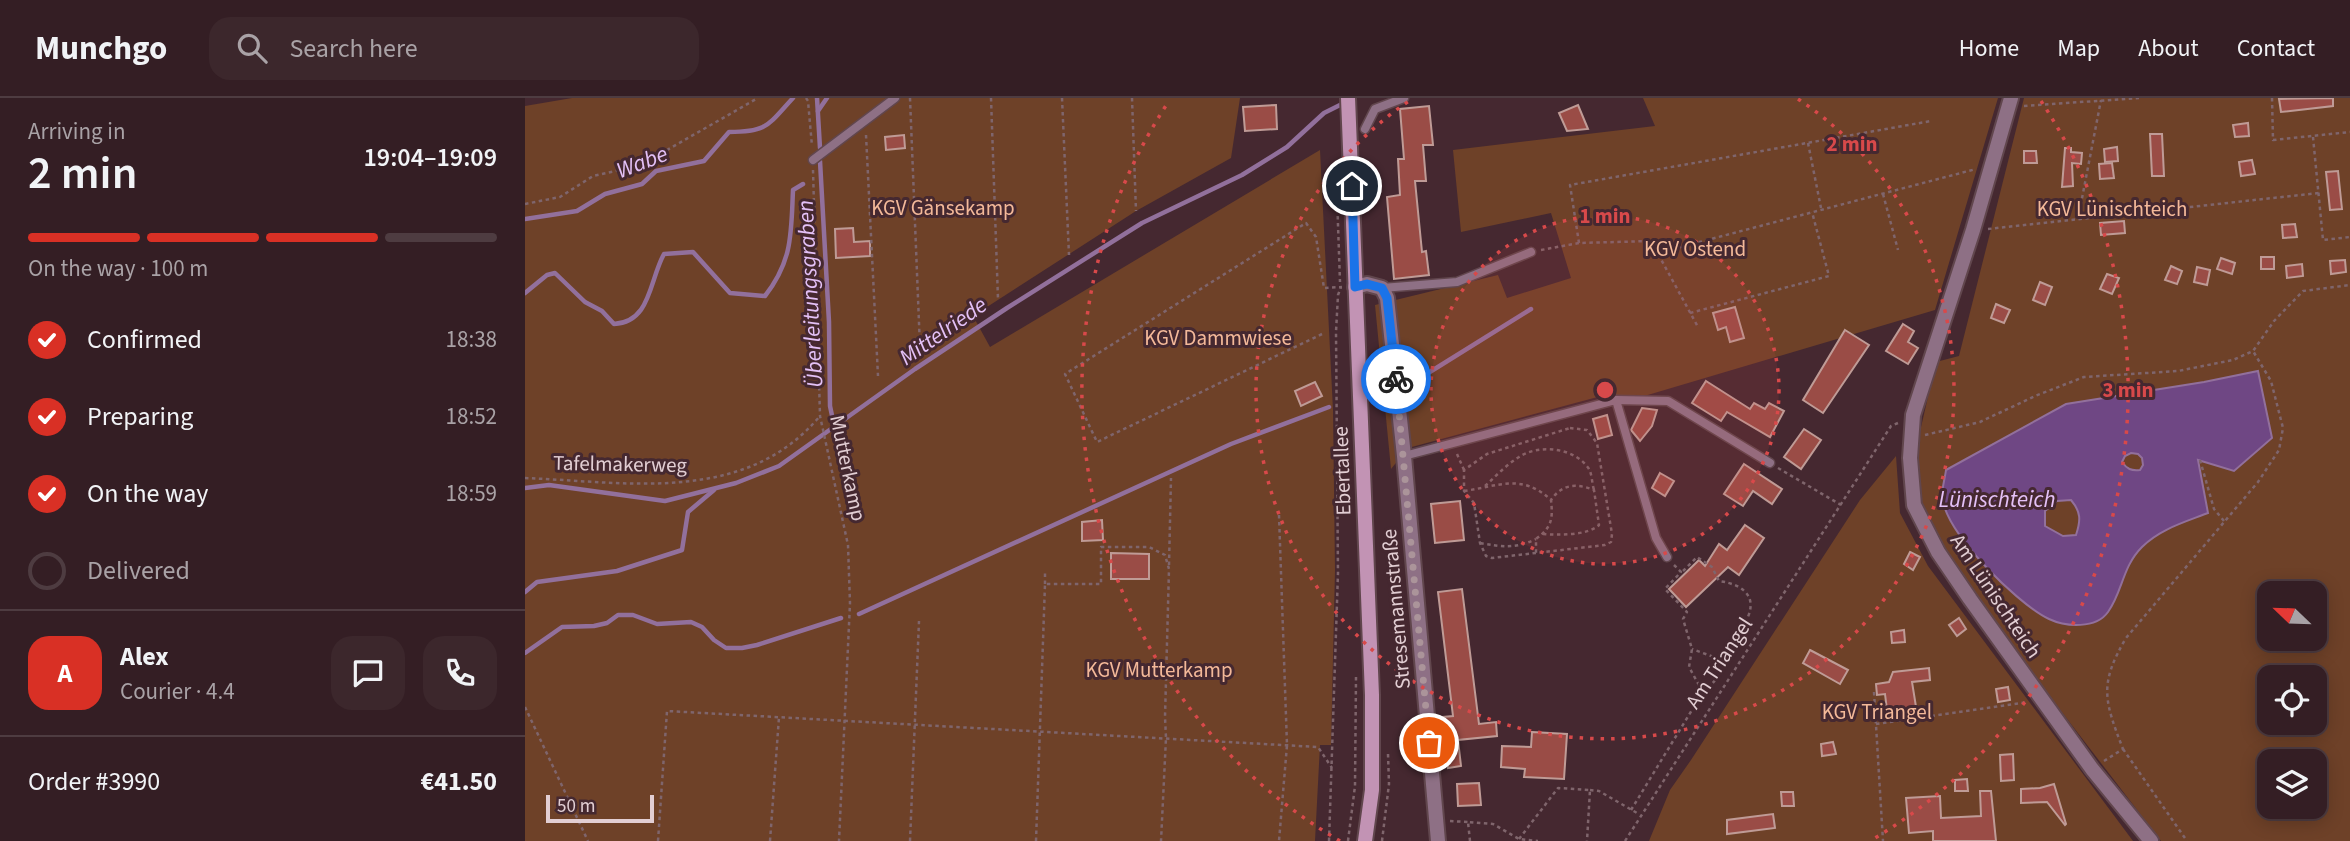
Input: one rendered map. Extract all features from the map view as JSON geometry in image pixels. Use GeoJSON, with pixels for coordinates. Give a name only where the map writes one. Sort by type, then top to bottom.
{"type":"FeatureCollection","features":[{"type":"Feature","properties":{"kind":"main road","name":"Ebertallee"},"geometry":{"type":"LineString","coordinates":[[1348,98],[1373,708],[1372,790],[1365,841]]}},
{"type":"Feature","properties":{"kind":"street","name":"Am Lünischteich"},"geometry":{"type":"LineString","coordinates":[[2010,103],[1973,230],[1913,415],[1910,458],[1914,505],[1938,552],[2092,769],[2151,841]]}},
{"type":"Feature","properties":{"kind":"street"},"geometry":{"type":"LineString","coordinates":[[1355,287],[1367,284],[1382,288]]}},
{"type":"Feature","properties":{"kind":"street","name":"Stresemannstraße"},"geometry":{"type":"LineString","coordinates":[[1382,288],[1387,298],[1397,386],[1438,841]]}},
{"type":"Feature","properties":{"kind":"lane"},"geometry":{"type":"LineString","coordinates":[[813,160],[895,98]]}},
{"type":"Feature","properties":{"kind":"lane"},"geometry":{"type":"LineString","coordinates":[[1365,129],[1375,109],[1404,98]]}},
{"type":"Feature","properties":{"kind":"lane"},"geometry":{"type":"LineString","coordinates":[[1382,288],[1457,282],[1531,252]]}},
{"type":"Feature","properties":{"kind":"lane"},"geometry":{"type":"LineString","coordinates":[[1404,456],[1616,400],[1668,401],[1770,463]]}},
{"type":"Feature","properties":{"kind":"lane"},"geometry":{"type":"LineString","coordinates":[[1616,400],[1656,538],[1667,557]]}},
{"type":"Feature","properties":{"kind":"path"},"geometry":{"type":"LineString","coordinates":[[525,204],[560,197],[593,176],[639,166],[758,98]]}},
{"type":"Feature","properties":{"kind":"path"},"geometry":{"type":"LineString","coordinates":[[910,98],[920,348]]}},
{"type":"Feature","properties":{"kind":"path"},"geometry":{"type":"LineString","coordinates":[[991,98],[998,299]]}},
{"type":"Feature","properties":{"kind":"path"},"geometry":{"type":"LineString","coordinates":[[1062,98],[1069,255]]}},
{"type":"Feature","properties":{"kind":"path"},"geometry":{"type":"LineString","coordinates":[[1132,98],[1136,211]]}},
{"type":"Feature","properties":{"kind":"path"},"geometry":{"type":"LineString","coordinates":[[2010,103],[2139,98]]}},
{"type":"Feature","properties":{"kind":"path"},"geometry":{"type":"LineString","coordinates":[[2272,98],[2273,140],[2350,132]]}},
{"type":"Feature","properties":{"kind":"path","name":"Mutterkamp"},"geometry":{"type":"LineString","coordinates":[[807,100],[813,160],[820,422],[848,545],[850,603],[839,841]]}},
{"type":"Feature","properties":{"kind":"path"},"geometry":{"type":"LineString","coordinates":[[2078,219],[2101,100]]}},
{"type":"Feature","properties":{"kind":"path"},"geometry":{"type":"LineString","coordinates":[[1579,243],[1570,185],[1931,121]]}},
{"type":"Feature","properties":{"kind":"path"},"geometry":{"type":"LineString","coordinates":[[866,122],[878,376]]}},
{"type":"Feature","properties":{"kind":"path"},"geometry":{"type":"LineString","coordinates":[[2313,137],[2323,240],[2350,237]]}},
{"type":"Feature","properties":{"kind":"path"},"geometry":{"type":"LineString","coordinates":[[1808,143],[1821,210]]}},
{"type":"Feature","properties":{"kind":"path"},"geometry":{"type":"LineString","coordinates":[[1658,253],[1992,165]]}},
{"type":"Feature","properties":{"kind":"path"},"geometry":{"type":"LineString","coordinates":[[1973,230],[2319,192]]}},
{"type":"Feature","properties":{"kind":"path"},"geometry":{"type":"LineString","coordinates":[[1883,194],[1898,250]]}},
{"type":"Feature","properties":{"kind":"path"},"geometry":{"type":"LineString","coordinates":[[1691,313],[1829,276],[1812,212]]}},
{"type":"Feature","properties":{"kind":"path"},"geometry":{"type":"LineString","coordinates":[[1322,334],[1097,442],[1065,374],[1306,223],[1316,237],[1324,288],[1341,287],[1336,332],[1338,573],[1329,841]]}},
{"type":"Feature","properties":{"kind":"path"},"geometry":{"type":"LineString","coordinates":[[1531,252],[1579,243],[1651,241],[1698,327]]}},
{"type":"Feature","properties":{"kind":"path"},"geometry":{"type":"LineString","coordinates":[[1911,438],[1980,422],[2084,377],[2178,371],[2233,360],[2253,351],[2274,321],[2303,290],[2350,285]]}},
{"type":"Feature","properties":{"kind":"path"},"geometry":{"type":"LineString","coordinates":[[2187,841],[2123,748],[2108,706],[2106,689],[2113,659],[2126,638],[2272,463],[2283,440],[2283,428],[2271,381],[2253,351]]}},
{"type":"Feature","properties":{"kind":"path","name":"Am Triangel"},"geometry":{"type":"LineString","coordinates":[[1625,841],[1891,426],[1913,415]]}},
{"type":"Feature","properties":{"kind":"path","name":"Tafelmakerweg"},"geometry":{"type":"LineString","coordinates":[[525,478],[674,484],[703,481],[753,466],[789,447],[820,416]]}},
{"type":"Feature","properties":{"kind":"path"},"geometry":{"type":"LineString","coordinates":[[1447,445],[1459,458],[1464,470],[1464,491],[1474,503],[1479,543],[1483,552],[1492,558],[1605,545],[1611,542],[1612,534],[1597,443],[1587,430],[1570,428],[1487,454],[1464,470]]}},
{"type":"Feature","properties":{"kind":"path"},"geometry":{"type":"LineString","coordinates":[[1483,488],[1521,455],[1540,449],[1558,450],[1578,458],[1590,470],[1598,525],[1594,530],[1558,535],[1543,534]]}},
{"type":"Feature","properties":{"kind":"path"},"geometry":{"type":"LineString","coordinates":[[2200,460],[2214,509],[2224,521]]}},
{"type":"Feature","properties":{"kind":"path"},"geometry":{"type":"LineString","coordinates":[[1770,463],[1841,505]]}},
{"type":"Feature","properties":{"kind":"path"},"geometry":{"type":"LineString","coordinates":[[1161,841],[1166,738],[1171,478]]}},
{"type":"Feature","properties":{"kind":"path"},"geometry":{"type":"LineString","coordinates":[[1464,491],[1507,482],[1527,484],[1552,500]]}},
{"type":"Feature","properties":{"kind":"path"},"geometry":{"type":"LineString","coordinates":[[1479,543],[1499,547],[1520,546],[1536,539],[1547,531],[1553,516],[1552,500],[1557,492],[1568,486],[1582,486],[1594,490]]}},
{"type":"Feature","properties":{"kind":"path"},"geometry":{"type":"LineString","coordinates":[[1279,515],[1287,745],[1279,841]]}},
{"type":"Feature","properties":{"kind":"path"},"geometry":{"type":"LineString","coordinates":[[1536,539],[1536,553]]}},
{"type":"Feature","properties":{"kind":"path"},"geometry":{"type":"LineString","coordinates":[[1045,584],[1101,584],[1101,547],[1149,547],[1165,555],[1169,569]]}},
{"type":"Feature","properties":{"kind":"path"},"geometry":{"type":"LineString","coordinates":[[1667,557],[1682,572]]}},
{"type":"Feature","properties":{"kind":"path"},"geometry":{"type":"LineString","coordinates":[[1697,557],[1712,568],[1719,581],[1742,587],[1749,597],[1751,610],[1742,628],[1724,647],[1720,657],[1722,668],[1715,684],[1706,689],[1702,688],[1689,667],[1692,649],[1683,619],[1687,612],[1665,589],[1697,557]]}},
{"type":"Feature","properties":{"kind":"path"},"geometry":{"type":"LineString","coordinates":[[1036,841],[1045,572]]}},
{"type":"Feature","properties":{"kind":"path"},"geometry":{"type":"LineString","coordinates":[[910,841],[919,621]]}},
{"type":"Feature","properties":{"kind":"path"},"geometry":{"type":"LineString","coordinates":[[1692,649],[1710,657],[1720,657]]}},
{"type":"Feature","properties":{"kind":"path"},"geometry":{"type":"LineString","coordinates":[[1631,810],[1695,705],[1702,688]]}},
{"type":"Feature","properties":{"kind":"path"},"geometry":{"type":"LineString","coordinates":[[1874,692],[1883,841]]}},
{"type":"Feature","properties":{"kind":"path"},"geometry":{"type":"LineString","coordinates":[[1876,724],[2042,699]]}},
{"type":"Feature","properties":{"kind":"path"},"geometry":{"type":"LineString","coordinates":[[525,707],[588,841]]}},
{"type":"Feature","properties":{"kind":"path"},"geometry":{"type":"LineString","coordinates":[[659,841],[667,711],[1318,747],[1332,768]]}},
{"type":"Feature","properties":{"kind":"path"},"geometry":{"type":"LineString","coordinates":[[770,841],[779,717]]}},
{"type":"Feature","properties":{"kind":"path"},"geometry":{"type":"LineString","coordinates":[[2092,769],[2123,748]]}},
{"type":"Feature","properties":{"kind":"path"},"geometry":{"type":"LineString","coordinates":[[1518,839],[1558,788],[1599,791],[1637,813]]}},
{"type":"Feature","properties":{"kind":"path"},"geometry":{"type":"LineString","coordinates":[[1587,841],[1590,790]]}},
{"type":"Feature","properties":{"kind":"path"},"geometry":{"type":"LineString","coordinates":[[1436,820],[1493,824],[1518,839],[1538,841]]}},
{"type":"Feature","properties":{"kind":"path"},"geometry":{"type":"LineString","coordinates":[[1468,822],[1469,841]]}},
{"type":"Feature","properties":{"kind":"green space"},"geometry":{"type":"Polygon","coordinates":[[[572,98],[1240,98],[1231,158],[1136,211],[973,316],[990,347],[1320,150],[1333,410],[1335,570],[1331,745],[1320,745],[1315,841],[525,841],[525,106],[572,98]]]}},
{"type":"Feature","properties":{"kind":"green space","name":"KGV Ostend"},"geometry":{"type":"Polygon","coordinates":[[[1643,98],[1998,98],[1935,310],[1641,397],[1605,395],[1408,448],[1391,469],[1375,305],[1498,275],[1507,298],[1571,278],[1551,213],[1461,232],[1453,150],[1655,126],[1643,98]]]}},
{"type":"Feature","properties":{"kind":"green space","name":"KGV Lünischteich"},"geometry":{"type":"Polygon","coordinates":[[[2024,98],[2350,98],[2350,841],[2161,841],[2004,637],[1950,560],[1920,501],[1916,449],[1936,362],[1959,356],[2024,98]]]}},
{"type":"Feature","properties":{"kind":"green space","name":"KGV Triangel"},"geometry":{"type":"Polygon","coordinates":[[[1896,456],[1900,513],[1928,566],[2133,841],[1649,841],[1670,790],[1860,500],[1896,456]]]}},
{"type":"Feature","properties":{"kind":"water","name":"Lünischteich"},"geometry":{"type":"Polygon","coordinates":[[[2258,371],[2272,438],[2234,471],[2198,460],[2208,513],[2165,531],[2142,547],[2130,563],[2113,604],[2103,618],[2080,625],[2049,619],[2008,589],[1966,544],[1953,525],[1942,496],[1946,470],[2066,404],[2258,371]],[[2131,453],[2125,456],[2122,462],[2129,469],[2140,470],[2143,465],[2142,458],[2131,453]],[[2071,500],[2057,501],[2045,511],[2045,526],[2063,536],[2076,535],[2079,525],[2077,508],[2071,500]]]}},
{"type":"Feature","properties":{"kind":"building"},"geometry":{"type":"Polygon","coordinates":[[[2333,98],[2333,106],[2281,112],[2279,99],[2333,98]]]}},
{"type":"Feature","properties":{"kind":"building"},"geometry":{"type":"Polygon","coordinates":[[[1276,105],[1277,129],[1245,131],[1243,107],[1276,105]]]}},
{"type":"Feature","properties":{"kind":"building"},"geometry":{"type":"Polygon","coordinates":[[[1578,105],[1588,129],[1567,131],[1559,113],[1578,105]]]}},
{"type":"Feature","properties":{"kind":"building"},"geometry":{"type":"Polygon","coordinates":[[[1429,106],[1433,145],[1423,145],[1426,181],[1415,181],[1422,252],[1426,251],[1429,275],[1394,279],[1387,197],[1400,195],[1398,159],[1404,159],[1400,109],[1429,106]]]}},
{"type":"Feature","properties":{"kind":"building"},"geometry":{"type":"Polygon","coordinates":[[[2248,123],[2249,136],[2235,137],[2233,125],[2248,123]]]}},
{"type":"Feature","properties":{"kind":"building"},"geometry":{"type":"Polygon","coordinates":[[[2150,134],[2162,134],[2164,176],[2152,176],[2150,134]]]}},
{"type":"Feature","properties":{"kind":"building"},"geometry":{"type":"Polygon","coordinates":[[[904,135],[905,148],[886,150],[885,137],[904,135]]]}},
{"type":"Feature","properties":{"kind":"building"},"geometry":{"type":"Polygon","coordinates":[[[2117,147],[2118,161],[2105,162],[2104,149],[2117,147]]]}},
{"type":"Feature","properties":{"kind":"building"},"geometry":{"type":"Polygon","coordinates":[[[2065,148],[2071,148],[2071,152],[2082,153],[2081,164],[2072,163],[2073,186],[2062,187],[2065,148]]]}},
{"type":"Feature","properties":{"kind":"building"},"geometry":{"type":"Polygon","coordinates":[[[2024,151],[2036,151],[2037,163],[2024,163],[2024,151]]]}},
{"type":"Feature","properties":{"kind":"building"},"geometry":{"type":"Polygon","coordinates":[[[2252,160],[2255,174],[2241,176],[2239,162],[2252,160]]]}},
{"type":"Feature","properties":{"kind":"building"},"geometry":{"type":"Polygon","coordinates":[[[2112,163],[2114,178],[2100,179],[2099,164],[2112,163]]]}},
{"type":"Feature","properties":{"kind":"building"},"geometry":{"type":"Polygon","coordinates":[[[2338,171],[2342,209],[2330,210],[2326,172],[2338,171]]]}},
{"type":"Feature","properties":{"kind":"building"},"geometry":{"type":"Polygon","coordinates":[[[2124,221],[2125,233],[2101,235],[2100,223],[2124,221]]]}},
{"type":"Feature","properties":{"kind":"building"},"geometry":{"type":"Polygon","coordinates":[[[2295,224],[2297,237],[2283,238],[2282,225],[2295,224]]]}},
{"type":"Feature","properties":{"kind":"building"},"geometry":{"type":"Polygon","coordinates":[[[853,228],[854,242],[870,241],[870,256],[836,258],[835,229],[853,228]]]}},
{"type":"Feature","properties":{"kind":"building"},"geometry":{"type":"Polygon","coordinates":[[[2261,257],[2274,257],[2274,269],[2261,269],[2261,257]]]}},
{"type":"Feature","properties":{"kind":"building"},"geometry":{"type":"Polygon","coordinates":[[[2221,258],[2235,263],[2232,274],[2217,269],[2221,258]]]}},
{"type":"Feature","properties":{"kind":"building"},"geometry":{"type":"Polygon","coordinates":[[[2345,260],[2346,272],[2331,274],[2330,261],[2345,260]]]}},
{"type":"Feature","properties":{"kind":"building"},"geometry":{"type":"Polygon","coordinates":[[[2302,264],[2303,276],[2287,278],[2286,266],[2302,264]]]}},
{"type":"Feature","properties":{"kind":"building"},"geometry":{"type":"Polygon","coordinates":[[[2171,266],[2182,271],[2177,284],[2165,280],[2171,266]]]}},
{"type":"Feature","properties":{"kind":"building"},"geometry":{"type":"Polygon","coordinates":[[[2197,267],[2210,270],[2207,285],[2194,282],[2197,267]]]}},
{"type":"Feature","properties":{"kind":"building"},"geometry":{"type":"Polygon","coordinates":[[[2107,274],[2119,278],[2112,294],[2100,289],[2107,274]]]}},
{"type":"Feature","properties":{"kind":"building"},"geometry":{"type":"Polygon","coordinates":[[[2040,282],[2052,287],[2045,305],[2033,300],[2040,282]]]}},
{"type":"Feature","properties":{"kind":"building"},"geometry":{"type":"Polygon","coordinates":[[[1996,304],[2010,310],[2004,323],[1991,318],[1996,304]]]}},
{"type":"Feature","properties":{"kind":"building"},"geometry":{"type":"Polygon","coordinates":[[[1735,307],[1744,338],[1730,342],[1726,327],[1718,330],[1713,313],[1735,307]]]}},
{"type":"Feature","properties":{"kind":"building"},"geometry":{"type":"Polygon","coordinates":[[[1903,324],[1914,331],[1908,342],[1918,348],[1908,364],[1886,351],[1903,324]]]}},
{"type":"Feature","properties":{"kind":"building"},"geometry":{"type":"Polygon","coordinates":[[[1845,330],[1869,345],[1823,413],[1803,400],[1845,330]]]}},
{"type":"Feature","properties":{"kind":"building"},"geometry":{"type":"Polygon","coordinates":[[[1706,381],[1750,409],[1754,403],[1765,409],[1769,403],[1784,411],[1770,437],[1727,412],[1721,421],[1692,403],[1706,381]]]}},
{"type":"Feature","properties":{"kind":"building"},"geometry":{"type":"Polygon","coordinates":[[[1315,382],[1322,396],[1301,406],[1295,391],[1315,382]]]}},
{"type":"Feature","properties":{"kind":"building"},"geometry":{"type":"Polygon","coordinates":[[[1642,408],[1657,410],[1652,426],[1640,441],[1631,430],[1642,408]]]}},
{"type":"Feature","properties":{"kind":"building"},"geometry":{"type":"Polygon","coordinates":[[[1607,415],[1612,435],[1598,439],[1593,419],[1607,415]]]}},
{"type":"Feature","properties":{"kind":"building"},"geometry":{"type":"Polygon","coordinates":[[[1804,429],[1821,440],[1801,469],[1784,457],[1804,429]]]}},
{"type":"Feature","properties":{"kind":"building"},"geometry":{"type":"Polygon","coordinates":[[[1744,464],[1782,489],[1772,504],[1753,491],[1743,506],[1724,494],[1744,464]]]}},
{"type":"Feature","properties":{"kind":"building"},"geometry":{"type":"Polygon","coordinates":[[[1660,473],[1674,481],[1665,496],[1652,488],[1660,473]]]}},
{"type":"Feature","properties":{"kind":"building"},"geometry":{"type":"Polygon","coordinates":[[[1460,501],[1464,540],[1435,543],[1431,504],[1460,501]]]}},
{"type":"Feature","properties":{"kind":"building"},"geometry":{"type":"Polygon","coordinates":[[[1102,520],[1103,540],[1082,541],[1082,522],[1102,520]]]}},
{"type":"Feature","properties":{"kind":"building"},"geometry":{"type":"Polygon","coordinates":[[[1745,525],[1764,538],[1739,575],[1728,567],[1686,607],[1669,589],[1699,560],[1705,566],[1719,544],[1727,550],[1745,525]]]}},
{"type":"Feature","properties":{"kind":"building"},"geometry":{"type":"Polygon","coordinates":[[[1910,552],[1920,557],[1913,570],[1904,564],[1910,552]]]}},
{"type":"Feature","properties":{"kind":"building"},"geometry":{"type":"Polygon","coordinates":[[[1111,553],[1149,554],[1149,579],[1111,579],[1111,553]]]}},
{"type":"Feature","properties":{"kind":"building"},"geometry":{"type":"Polygon","coordinates":[[[1462,589],[1479,724],[1496,722],[1497,736],[1458,740],[1461,766],[1448,768],[1443,717],[1453,716],[1438,592],[1462,589]]]}},
{"type":"Feature","properties":{"kind":"building"},"geometry":{"type":"Polygon","coordinates":[[[1959,618],[1966,629],[1957,636],[1949,625],[1959,618]]]}},
{"type":"Feature","properties":{"kind":"building"},"geometry":{"type":"Polygon","coordinates":[[[1904,630],[1905,642],[1892,643],[1891,632],[1904,630]]]}},
{"type":"Feature","properties":{"kind":"building"},"geometry":{"type":"Polygon","coordinates":[[[1810,650],[1848,670],[1840,684],[1803,663],[1810,650]]]}},
{"type":"Feature","properties":{"kind":"building"},"geometry":{"type":"Polygon","coordinates":[[[1929,668],[1930,680],[1912,682],[1917,713],[1888,718],[1885,694],[1877,695],[1876,684],[1889,682],[1893,672],[1929,668]]]}},
{"type":"Feature","properties":{"kind":"building"},"geometry":{"type":"Polygon","coordinates":[[[2008,687],[2010,700],[1998,702],[1996,689],[2008,687]]]}},
{"type":"Feature","properties":{"kind":"building"},"geometry":{"type":"Polygon","coordinates":[[[1532,732],[1567,734],[1564,779],[1524,777],[1525,769],[1501,767],[1502,746],[1531,747],[1532,732]]]}},
{"type":"Feature","properties":{"kind":"building"},"geometry":{"type":"Polygon","coordinates":[[[1833,742],[1836,754],[1822,756],[1821,744],[1833,742]]]}},
{"type":"Feature","properties":{"kind":"building"},"geometry":{"type":"Polygon","coordinates":[[[2013,754],[2014,780],[2001,781],[2000,755],[2013,754]]]}},
{"type":"Feature","properties":{"kind":"building"},"geometry":{"type":"Polygon","coordinates":[[[1967,779],[1968,791],[1955,791],[1955,780],[1967,779]]]}},
{"type":"Feature","properties":{"kind":"building"},"geometry":{"type":"Polygon","coordinates":[[[1479,783],[1481,805],[1458,806],[1457,784],[1479,783]]]}},
{"type":"Feature","properties":{"kind":"building"},"geometry":{"type":"Polygon","coordinates":[[[2054,784],[2065,825],[2047,802],[2021,803],[2021,789],[2054,784]]]}},
{"type":"Feature","properties":{"kind":"building"},"geometry":{"type":"Polygon","coordinates":[[[1980,791],[1991,791],[1996,841],[1933,841],[1933,831],[1909,833],[1906,798],[1940,796],[1941,818],[1981,816],[1980,791]]]}},
{"type":"Feature","properties":{"kind":"building"},"geometry":{"type":"Polygon","coordinates":[[[1781,792],[1793,792],[1794,806],[1782,806],[1781,792]]]}},
{"type":"Feature","properties":{"kind":"building"},"geometry":{"type":"Polygon","coordinates":[[[1773,814],[1775,828],[1727,834],[1727,820],[1773,814]]]}},
{"type":"Feature","properties":{"kind":"waterway","name":"Wabe"},"geometry":{"type":"LineString","coordinates":[[525,219],[577,211],[605,194],[642,184],[656,171],[704,161],[729,132],[752,130],[766,125],[793,98]]}},
{"type":"Feature","properties":{"kind":"waterway","name":"Überleitungsgraben"},"geometry":{"type":"LineString","coordinates":[[817,98],[820,148]]}},
{"type":"Feature","properties":{"kind":"waterway"},"geometry":{"type":"LineString","coordinates":[[818,111],[827,98]]}},
{"type":"Feature","properties":{"kind":"waterway","name":"Mittelriede"},"geometry":{"type":"LineString","coordinates":[[525,488],[549,485],[665,501],[736,483],[779,466],[915,369],[1007,308],[1142,223],[1242,175],[1287,147],[1324,113],[1344,103]]}},
{"type":"Feature","properties":{"kind":"waterway","name":"Überleitungsgraben"},"geometry":{"type":"LineString","coordinates":[[820,161],[829,322],[830,406],[834,425]]}},
{"type":"Feature","properties":{"kind":"waterway"},"geometry":{"type":"LineString","coordinates":[[525,293],[547,275],[555,273],[585,302],[602,311],[614,324],[626,322],[642,308],[664,254],[693,252],[730,293],[765,296],[786,258],[791,233],[793,190],[803,184]]}},
{"type":"Feature","properties":{"kind":"waterway"},"geometry":{"type":"LineString","coordinates":[[1408,381],[1425,375],[1531,309]]}},
{"type":"Feature","properties":{"kind":"waterway"},"geometry":{"type":"LineString","coordinates":[[859,614],[1231,444],[1329,407]]}},
{"type":"Feature","properties":{"kind":"waterway"},"geometry":{"type":"LineString","coordinates":[[525,592],[537,582],[617,571],[682,550],[688,512],[714,490]]}},
{"type":"Feature","properties":{"kind":"waterway"},"geometry":{"type":"LineString","coordinates":[[525,653],[562,627],[594,626],[607,623],[618,615],[633,615],[657,624],[691,622],[702,627],[726,648],[757,645],[841,618]]}},
{"type":"Feature","properties":{"kind":"way so far"},"geometry":{"type":"LineString","coordinates":[[1396,379],[1429,743]]}},
{"type":"Feature","properties":{"kind":"route"},"geometry":{"type":"LineString","coordinates":[[1352,186],[1355,287],[1367,284],[1382,288],[1387,298],[1396,379]]}},
{"type":"Feature","properties":{"kind":"park label","name":"KGV Gänsekamp"},"geometry":{"type":"Point","coordinates":[943,208]}},
{"type":"Feature","properties":{"kind":"park label","name":"KGV Dammwiese"},"geometry":{"type":"Point","coordinates":[1218,338]}},
{"type":"Feature","properties":{"kind":"park label","name":"KGV Mutterkamp"},"geometry":{"type":"Point","coordinates":[1159,670]}}]}
